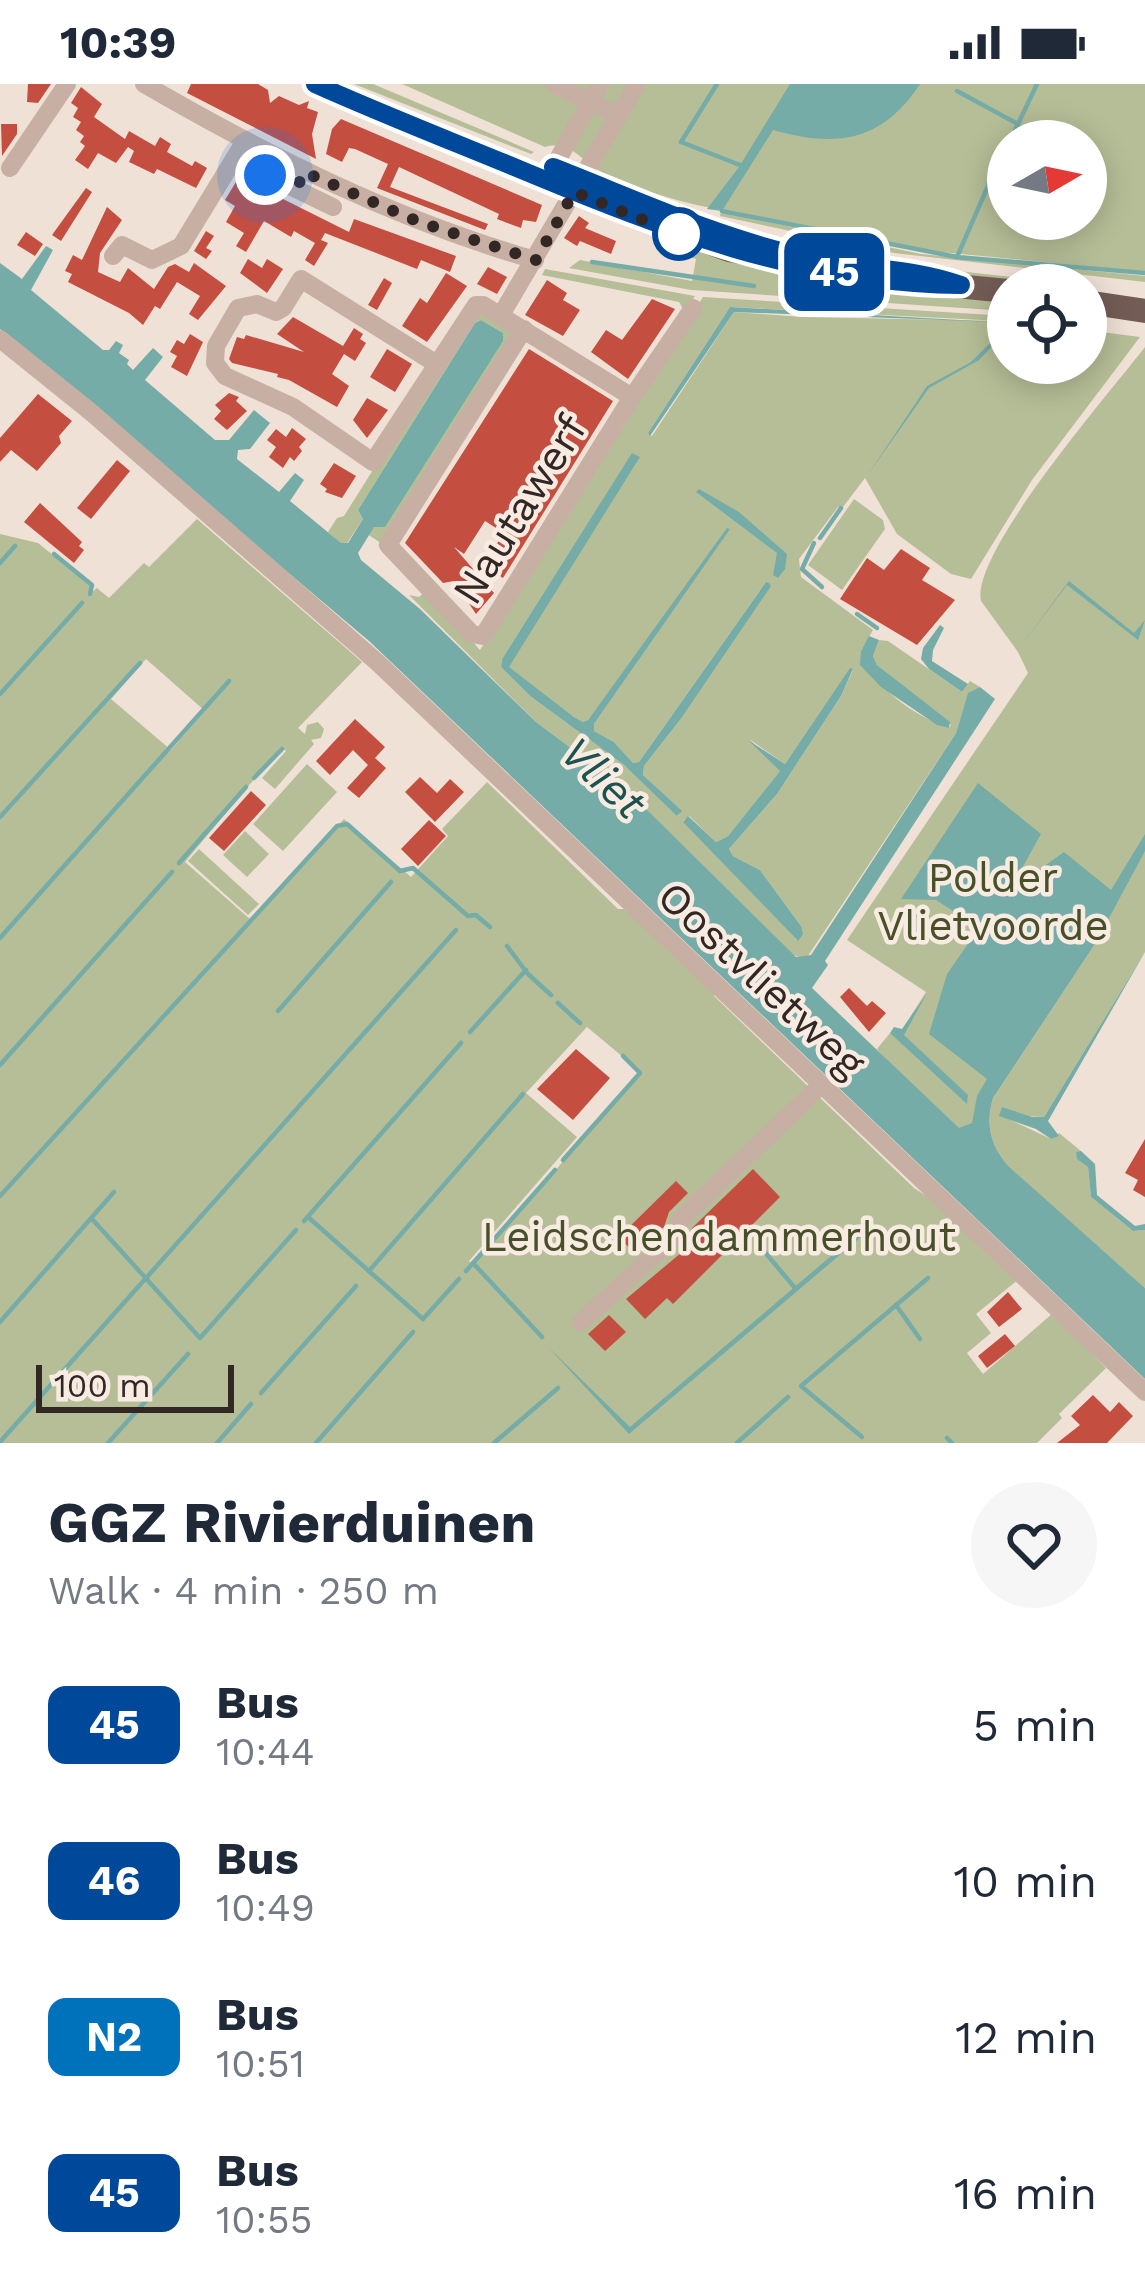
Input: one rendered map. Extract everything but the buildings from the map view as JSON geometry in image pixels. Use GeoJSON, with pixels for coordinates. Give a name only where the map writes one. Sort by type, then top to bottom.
{"type":"FeatureCollection","features":[{"type":"Feature","properties":{"kind":"main road"},"geometry":{"type":"LineString","coordinates":[[314,84],[719,235],[802,257],[916,272],[987,288]]}},
{"type":"Feature","properties":{"kind":"main road"},"geometry":{"type":"LineString","coordinates":[[341,84],[553,167],[578,185]]}},
{"type":"Feature","properties":{"kind":"main road"},"geometry":{"type":"LineString","coordinates":[[1107,305],[1145,311]]}},
{"type":"Feature","properties":{"kind":"street"},"geometry":{"type":"LineString","coordinates":[[10,167],[67,84]]}},
{"type":"Feature","properties":{"kind":"street"},"geometry":{"type":"LineString","coordinates":[[144,84],[244,141],[333,207]]}},
{"type":"Feature","properties":{"kind":"street"},"geometry":{"type":"LineString","coordinates":[[554,84],[595,92],[619,116]]}},
{"type":"Feature","properties":{"kind":"street"},"geometry":{"type":"LineString","coordinates":[[435,363],[302,279],[284,308],[276,312],[257,304],[238,308],[216,346],[215,363],[226,376],[293,406],[373,462],[476,305],[501,315],[637,84]]}},
{"type":"Feature","properties":{"kind":"street"},"geometry":{"type":"LineString","coordinates":[[553,167],[595,92]]}},
{"type":"Feature","properties":{"kind":"street"},"geometry":{"type":"LineString","coordinates":[[113,256],[122,244],[152,260],[181,246],[244,141]]}},
{"type":"Feature","properties":{"kind":"street"},"geometry":{"type":"LineString","coordinates":[[234,159],[536,260]]}},
{"type":"Feature","properties":{"kind":"street","name":"Nautawerf"},"geometry":{"type":"LineString","coordinates":[[524,329],[388,545],[472,634],[483,636],[692,308]]}},
{"type":"Feature","properties":{"kind":"street","name":"Nautawerf"},"geometry":{"type":"LineString","coordinates":[[501,315],[632,397]]}},
{"type":"Feature","properties":{"kind":"street","name":"Oostvlietweg"},"geometry":{"type":"LineString","coordinates":[[0,339],[92,413],[377,662],[1145,1392]]}},
{"type":"Feature","properties":{"kind":"street"},"geometry":{"type":"LineString","coordinates":[[581,1322],[677,1234],[679,1221],[821,1085]]}},
{"type":"Feature","properties":{"kind":"green space"},"geometry":{"type":"Polygon","coordinates":[[[354,84],[373,84],[534,152],[531,154],[354,84]]]}},
{"type":"Feature","properties":{"kind":"green space"},"geometry":{"type":"Polygon","coordinates":[[[402,84],[1145,84],[1145,272],[1107,268],[1107,264],[910,249],[698,205],[619,181],[566,148],[545,147],[402,84]]]}},
{"type":"Feature","properties":{"kind":"green space"},"geometry":{"type":"Polygon","coordinates":[[[597,179],[770,239],[903,264],[987,274],[987,278],[842,256],[757,239],[634,199],[597,179]]]}},
{"type":"Feature","properties":{"kind":"green space"},"geometry":{"type":"Polygon","coordinates":[[[721,212],[921,254],[1023,264],[894,253],[720,216],[721,212]]]}},
{"type":"Feature","properties":{"kind":"green space"},"geometry":{"type":"Polygon","coordinates":[[[691,249],[987,298],[987,310],[691,290],[569,268],[580,260],[692,281],[696,259],[678,254],[691,249]]]}},
{"type":"Feature","properties":{"kind":"green space"},"geometry":{"type":"Polygon","coordinates":[[[545,269],[695,296],[672,332],[683,309],[679,302],[542,275],[545,269]]]}},
{"type":"Feature","properties":{"kind":"green space"},"geometry":{"type":"Polygon","coordinates":[[[1107,272],[1145,276],[1145,282],[1107,278],[1107,272]]]}},
{"type":"Feature","properties":{"kind":"green space"},"geometry":{"type":"Polygon","coordinates":[[[703,297],[987,315],[987,320],[730,307],[648,433],[652,436],[734,312],[987,321],[987,384],[1105,384],[1032,480],[971,579],[951,574],[897,534],[865,478],[799,559],[801,577],[873,630],[861,651],[867,664],[909,708],[951,725],[877,665],[873,656],[879,640],[888,641],[962,692],[970,681],[980,687],[967,697],[956,733],[806,959],[790,954],[627,790],[536,722],[409,595],[419,597],[427,590],[480,650],[703,297]],[[632,454],[501,667],[530,696],[624,765],[678,816],[681,811],[643,775],[644,766],[680,720],[765,583],[639,762],[633,763],[614,742],[594,731],[594,724],[729,529],[588,720],[574,717],[508,667],[639,458],[632,454]],[[850,669],[785,764],[749,739],[781,770],[728,836],[716,842],[689,816],[683,821],[797,940],[801,926],[760,870],[729,849],[777,794],[841,696],[850,669]]]}},
{"type":"Feature","properties":{"kind":"green space"},"geometry":{"type":"Polygon","coordinates":[[[479,309],[514,334],[381,543],[367,534],[503,333],[481,320],[475,323],[358,510],[363,519],[347,543],[340,543],[328,532],[344,516],[471,314],[479,309]]]}},
{"type":"Feature","properties":{"kind":"green space"},"geometry":{"type":"Polygon","coordinates":[[[1107,333],[1140,337],[1107,381],[1107,333]]]}},
{"type":"Feature","properties":{"kind":"green space","name":"Polder Vlietvoorde"},"geometry":{"type":"Polygon","coordinates":[[[1145,347],[1145,952],[1044,1117],[1000,1115],[1051,1139],[1059,1133],[1081,1151],[1076,1153],[1088,1167],[1091,1197],[1133,1231],[1145,1230],[1145,1288],[1008,1167],[997,1151],[990,1126],[993,1098],[1095,944],[1135,866],[987,1094],[983,1117],[959,1143],[877,1049],[890,1033],[897,1038],[926,992],[847,940],[1028,673],[981,601],[984,578],[997,547],[1046,472],[1145,347]]]}},
{"type":"Feature","properties":{"kind":"green space"},"geometry":{"type":"Polygon","coordinates":[[[854,499],[883,520],[885,529],[842,590],[808,565],[854,499]]]}},
{"type":"Feature","properties":{"kind":"green space","name":"Leidschendammerhout"},"geometry":{"type":"Polygon","coordinates":[[[197,519],[362,662],[298,728],[305,734],[307,725],[318,722],[324,729],[321,738],[311,740],[314,744],[275,789],[262,778],[286,751],[281,747],[185,862],[251,920],[344,819],[411,877],[448,836],[442,829],[487,782],[618,909],[686,960],[714,996],[914,1188],[939,1204],[1019,1279],[976,1314],[991,1333],[967,1353],[983,1374],[1053,1313],[1106,1368],[1059,1414],[1062,1418],[1037,1443],[0,1443],[0,565],[16,547],[0,561],[0,534],[38,543],[90,585],[90,594],[97,588],[109,598],[144,563],[149,567],[197,519]],[[146,659],[111,699],[171,750],[205,711],[146,659]],[[587,1027],[526,1093],[577,1137],[469,1261],[472,1264],[639,1076],[635,1067],[587,1027]]]}},
{"type":"Feature","properties":{"kind":"green space"},"geometry":{"type":"Polygon","coordinates":[[[307,764],[337,792],[283,851],[253,824],[307,764]]]}},
{"type":"Feature","properties":{"kind":"green space"},"geometry":{"type":"Polygon","coordinates":[[[245,831],[269,854],[247,877],[223,855],[245,831]]]}},
{"type":"Feature","properties":{"kind":"green space"},"geometry":{"type":"Polygon","coordinates":[[[199,849],[259,904],[248,915],[188,861],[199,849]]]}},
{"type":"Feature","properties":{"kind":"water"},"geometry":{"type":"Polygon","coordinates":[[[790,84],[920,84],[890,118],[856,136],[818,139],[773,130],[722,211],[707,209],[739,167],[790,84]]]}},
{"type":"Feature","properties":{"kind":"water","name":"Vliet"},"geometry":{"type":"Polygon","coordinates":[[[46,246],[53,250],[31,290],[103,350],[116,341],[123,345],[119,353],[133,370],[153,348],[163,357],[145,380],[215,440],[229,440],[254,410],[270,423],[250,449],[238,450],[237,459],[279,492],[295,473],[304,480],[290,501],[341,543],[348,543],[363,519],[358,510],[475,323],[481,320],[503,333],[503,341],[385,527],[374,527],[358,553],[361,560],[420,609],[536,722],[627,790],[796,957],[811,955],[956,733],[968,693],[980,687],[995,699],[812,988],[959,1128],[972,1123],[977,1096],[987,1079],[929,1034],[947,974],[979,928],[936,900],[901,899],[978,783],[1041,834],[1021,870],[1029,877],[1064,852],[1111,890],[1145,834],[1145,851],[1095,944],[993,1098],[990,1126],[997,1151],[1008,1166],[1145,1288],[1145,1379],[369,641],[0,329],[0,263],[22,279],[46,246]]]}},
{"type":"Feature","properties":{"kind":"water"},"geometry":{"type":"Polygon","coordinates":[[[730,307],[987,322],[734,312],[650,436],[730,307]]]}},
{"type":"Feature","properties":{"kind":"water"},"geometry":{"type":"Polygon","coordinates":[[[987,346],[979,360],[929,388],[867,476],[927,386],[971,362],[987,346]]]}},
{"type":"Feature","properties":{"kind":"water"},"geometry":{"type":"Polygon","coordinates":[[[632,453],[640,457],[509,667],[574,717],[588,720],[730,529],[594,724],[594,731],[614,742],[633,763],[639,762],[769,583],[680,720],[644,766],[643,775],[682,811],[677,816],[624,765],[530,696],[501,667],[632,453]]]}},
{"type":"Feature","properties":{"kind":"water"},"geometry":{"type":"Polygon","coordinates":[[[699,489],[739,512],[787,554],[778,578],[773,575],[777,553],[696,492],[699,489]]]}},
{"type":"Feature","properties":{"kind":"water"},"geometry":{"type":"Polygon","coordinates":[[[1069,581],[1134,633],[1145,620],[1138,640],[1067,585],[1017,651],[1069,581]]]}},
{"type":"Feature","properties":{"kind":"water"},"geometry":{"type":"Polygon","coordinates":[[[940,625],[944,628],[932,661],[968,684],[962,692],[921,659],[923,648],[940,625]]]}},
{"type":"Feature","properties":{"kind":"water"},"geometry":{"type":"Polygon","coordinates":[[[869,636],[879,640],[873,656],[877,665],[950,722],[949,728],[937,725],[881,687],[860,665],[869,636]]]}},
{"type":"Feature","properties":{"kind":"water"},"geometry":{"type":"Polygon","coordinates":[[[850,668],[841,696],[777,794],[729,849],[760,870],[801,926],[798,941],[683,822],[688,816],[716,842],[728,836],[780,771],[748,740],[785,764],[850,668]]]}},
{"type":"Feature","properties":{"kind":"water"},"geometry":{"type":"Polygon","coordinates":[[[1145,952],[1048,1121],[1059,1136],[1051,1139],[999,1116],[1002,1107],[1044,1117],[1145,952]]]}},
{"type":"Feature","properties":{"kind":"water"},"geometry":{"type":"Polygon","coordinates":[[[927,993],[904,1035],[968,1095],[967,1104],[890,1033],[894,1027],[902,1029],[927,993]]]}},
{"type":"Feature","properties":{"kind":"water"},"geometry":{"type":"Polygon","coordinates":[[[1076,1152],[1095,1164],[1097,1195],[1135,1226],[1145,1224],[1145,1230],[1133,1231],[1091,1197],[1088,1167],[1077,1159],[1076,1152]]]}},
{"type":"Feature","properties":{"kind":"water"},"geometry":{"type":"Polygon","coordinates":[[[865,1227],[868,1231],[629,1434],[548,1347],[630,1427],[865,1227]]]}},
{"type":"Feature","properties":{"kind":"waterway"},"geometry":{"type":"LineString","coordinates":[[717,84],[681,142],[740,165]]}},
{"type":"Feature","properties":{"kind":"waterway"},"geometry":{"type":"LineString","coordinates":[[1020,120],[1037,84]]}},
{"type":"Feature","properties":{"kind":"waterway"},"geometry":{"type":"LineString","coordinates":[[957,91],[1011,120]]}},
{"type":"Feature","properties":{"kind":"waterway"},"geometry":{"type":"LineString","coordinates":[[987,188],[957,257],[1145,273]]}},
{"type":"Feature","properties":{"kind":"waterway"},"geometry":{"type":"LineString","coordinates":[[722,211],[957,257]]}},
{"type":"Feature","properties":{"kind":"waterway"},"geometry":{"type":"LineString","coordinates":[[592,262],[754,286]]}},
{"type":"Feature","properties":{"kind":"waterway"},"geometry":{"type":"LineString","coordinates":[[820,538],[841,508]]}},
{"type":"Feature","properties":{"kind":"waterway"},"geometry":{"type":"LineString","coordinates":[[814,543],[802,569],[822,587]]}},
{"type":"Feature","properties":{"kind":"waterway"},"geometry":{"type":"LineString","coordinates":[[0,563],[15,546]]}},
{"type":"Feature","properties":{"kind":"waterway"},"geometry":{"type":"LineString","coordinates":[[54,554],[92,585],[90,594]]}},
{"type":"Feature","properties":{"kind":"waterway"},"geometry":{"type":"LineString","coordinates":[[0,694],[82,603]]}},
{"type":"Feature","properties":{"kind":"waterway"},"geometry":{"type":"LineString","coordinates":[[857,614],[877,628]]}},
{"type":"Feature","properties":{"kind":"waterway"},"geometry":{"type":"LineString","coordinates":[[0,817],[140,663]]}},
{"type":"Feature","properties":{"kind":"waterway"},"geometry":{"type":"LineString","coordinates":[[0,938],[229,681]]}},
{"type":"Feature","properties":{"kind":"waterway"},"geometry":{"type":"LineString","coordinates":[[254,778],[282,749]]}},
{"type":"Feature","properties":{"kind":"waterway"},"geometry":{"type":"LineString","coordinates":[[179,863],[246,787]]}},
{"type":"Feature","properties":{"kind":"waterway"},"geometry":{"type":"LineString","coordinates":[[0,1196],[337,826],[347,824],[400,871],[413,868],[468,916],[476,915],[490,927]]}},
{"type":"Feature","properties":{"kind":"waterway"},"geometry":{"type":"LineString","coordinates":[[0,1065],[172,872]]}},
{"type":"Feature","properties":{"kind":"waterway"},"geometry":{"type":"LineString","coordinates":[[278,1011],[391,882]]}},
{"type":"Feature","properties":{"kind":"waterway"},"geometry":{"type":"LineString","coordinates":[[0,1442],[456,930]]}},
{"type":"Feature","properties":{"kind":"waterway"},"geometry":{"type":"LineString","coordinates":[[507,946],[551,995]]}},
{"type":"Feature","properties":{"kind":"waterway"},"geometry":{"type":"LineString","coordinates":[[470,1032],[526,970]]}},
{"type":"Feature","properties":{"kind":"waterway"},"geometry":{"type":"LineString","coordinates":[[558,1003],[580,1023]]}},
{"type":"Feature","properties":{"kind":"waterway"},"geometry":{"type":"LineString","coordinates":[[304,1221],[461,1043]]}},
{"type":"Feature","properties":{"kind":"waterway"},"geometry":{"type":"LineString","coordinates":[[563,1160],[640,1073],[623,1056]]}},
{"type":"Feature","properties":{"kind":"waterway"},"geometry":{"type":"LineString","coordinates":[[369,1271],[523,1094]]}},
{"type":"Feature","properties":{"kind":"waterway"},"geometry":{"type":"LineString","coordinates":[[466,1271],[555,1170]]}},
{"type":"Feature","properties":{"kind":"waterway"},"geometry":{"type":"LineString","coordinates":[[0,1322],[114,1192]]}},
{"type":"Feature","properties":{"kind":"waterway"},"geometry":{"type":"LineString","coordinates":[[308,1217],[423,1319],[459,1279]]}},
{"type":"Feature","properties":{"kind":"waterway"},"geometry":{"type":"LineString","coordinates":[[92,1219],[200,1338],[296,1230]]}},
{"type":"Feature","properties":{"kind":"waterway"},"geometry":{"type":"LineString","coordinates":[[758,1244],[795,1288]]}},
{"type":"Feature","properties":{"kind":"waterway"},"geometry":{"type":"LineString","coordinates":[[473,1263],[542,1337]]}},
{"type":"Feature","properties":{"kind":"waterway"},"geometry":{"type":"LineString","coordinates":[[862,1437],[801,1386],[928,1278]]}},
{"type":"Feature","properties":{"kind":"waterway"},"geometry":{"type":"LineString","coordinates":[[261,1393],[356,1286]]}},
{"type":"Feature","properties":{"kind":"waterway"},"geometry":{"type":"LineString","coordinates":[[896,1305],[920,1339]]}},
{"type":"Feature","properties":{"kind":"waterway"},"geometry":{"type":"LineString","coordinates":[[316,1443],[413,1332]]}},
{"type":"Feature","properties":{"kind":"waterway"},"geometry":{"type":"LineString","coordinates":[[108,1443],[188,1354]]}},
{"type":"Feature","properties":{"kind":"waterway"},"geometry":{"type":"LineString","coordinates":[[494,1443],[558,1388]]}},
{"type":"Feature","properties":{"kind":"waterway"},"geometry":{"type":"LineString","coordinates":[[737,1443],[788,1397]]}},
{"type":"Feature","properties":{"kind":"waterway"},"geometry":{"type":"LineString","coordinates":[[217,1443],[251,1404]]}},
{"type":"Feature","properties":{"kind":"waterway"},"geometry":{"type":"LineString","coordinates":[[947,1438],[952,1443]]}},
{"type":"Feature","properties":{"kind":"bus line","name":"45"},"geometry":{"type":"LineString","coordinates":[[315,84],[609,206],[729,250],[844,273],[961,285],[916,272],[802,257],[719,235],[553,167]]}},
{"type":"Feature","properties":{"kind":"route"},"geometry":{"type":"LineString","coordinates":[[265,175],[296,190],[304,172],[419,222],[536,260],[574,192],[679,234]]}}]}
